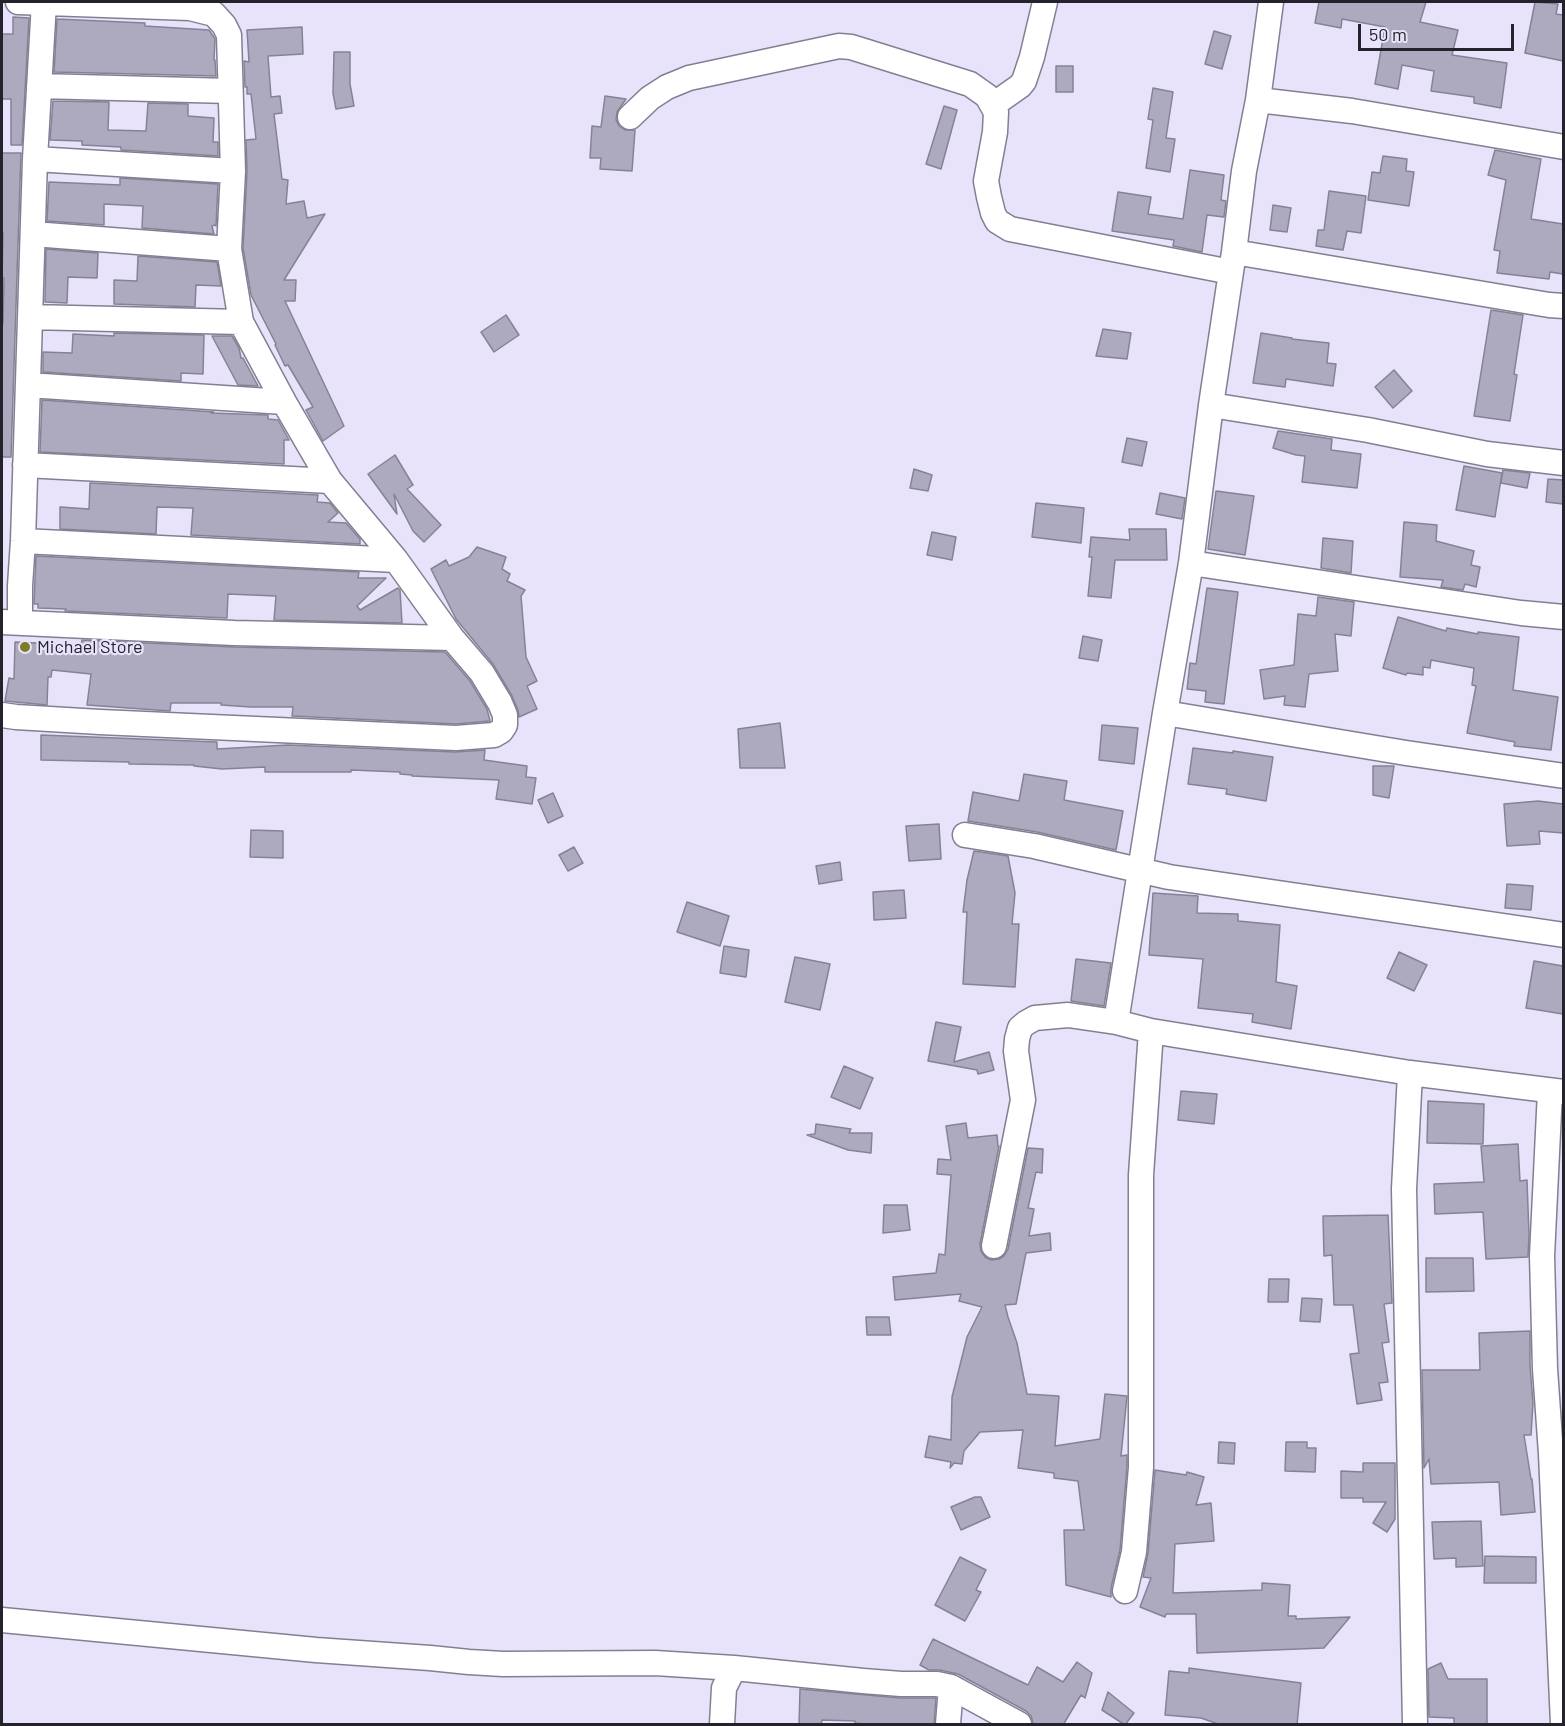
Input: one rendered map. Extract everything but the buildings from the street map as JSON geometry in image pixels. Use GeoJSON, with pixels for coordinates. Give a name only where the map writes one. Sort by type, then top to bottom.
{"type":"FeatureCollection","features":[{"type":"Feature","properties":{"kind":"street"},"geometry":{"type":"LineString","coordinates":[[2,715],[100,722],[456,738],[494,735],[501,731],[505,724],[505,716],[500,703],[482,673],[452,638],[396,560],[330,481],[241,322],[229,249],[233,171],[229,35],[224,25],[214,14],[184,5],[18,2]]}},
{"type":"Feature","properties":{"kind":"street"},"geometry":{"type":"LineString","coordinates":[[44,2],[35,159],[23,541],[20,586],[11,622],[234,633],[452,638]]}},
{"type":"Feature","properties":{"kind":"street"},"geometry":{"type":"LineString","coordinates":[[993,105],[1024,81],[1045,2]]}},
{"type":"Feature","properties":{"kind":"street"},"geometry":{"type":"LineString","coordinates":[[1116,1022],[1191,563],[1244,171],[1258,100],[1271,2]]}},
{"type":"Feature","properties":{"kind":"street"},"geometry":{"type":"LineString","coordinates":[[630,117],[650,98],[667,87],[689,78],[839,46],[851,47],[970,84],[987,96],[996,111],[986,181],[993,213],[997,221],[1010,229],[1233,262],[1563,306]]}},
{"type":"Feature","properties":{"kind":"street"},"geometry":{"type":"LineString","coordinates":[[39,86],[230,91]]}},
{"type":"Feature","properties":{"kind":"street"},"geometry":{"type":"LineString","coordinates":[[1258,100],[1352,111],[1563,147]]}},
{"type":"Feature","properties":{"kind":"street"},"geometry":{"type":"LineString","coordinates":[[35,159],[233,171]]}},
{"type":"Feature","properties":{"kind":"street"},"geometry":{"type":"LineString","coordinates":[[33,234],[229,249]]}},
{"type":"Feature","properties":{"kind":"street"},"geometry":{"type":"LineString","coordinates":[[30,317],[241,322]]}},
{"type":"Feature","properties":{"kind":"street"},"geometry":{"type":"LineString","coordinates":[[28,385],[284,402]]}},
{"type":"Feature","properties":{"kind":"street"},"geometry":{"type":"LineString","coordinates":[[1211,405],[1368,430],[1487,454],[1563,463]]}},
{"type":"Feature","properties":{"kind":"street"},"geometry":{"type":"LineString","coordinates":[[25,465],[330,481]]}},
{"type":"Feature","properties":{"kind":"street"},"geometry":{"type":"LineString","coordinates":[[23,541],[396,560]]}},
{"type":"Feature","properties":{"kind":"street"},"geometry":{"type":"LineString","coordinates":[[1191,563],[1521,613],[1563,617]]}},
{"type":"Feature","properties":{"kind":"street"},"geometry":{"type":"LineString","coordinates":[[1165,713],[1406,753],[1563,776]]}},
{"type":"Feature","properties":{"kind":"street"},"geometry":{"type":"LineString","coordinates":[[965,835],[1034,846],[1180,879],[1563,935]]}},
{"type":"Feature","properties":{"kind":"street"},"geometry":{"type":"LineString","coordinates":[[994,1246],[1023,1100],[1016,1051],[1017,1039],[1020,1028],[1035,1018],[1068,1015],[1116,1022],[1151,1031],[1410,1073],[1557,1091],[1542,1256],[1545,1369],[1563,1725]]}},
{"type":"Feature","properties":{"kind":"street"},"geometry":{"type":"LineString","coordinates":[[1125,1591],[1134,1552],[1140,1467],[1141,1175],[1151,1031]]}},
{"type":"Feature","properties":{"kind":"street"},"geometry":{"type":"LineString","coordinates":[[1410,1073],[1404,1189],[1414,1725]]}},
{"type":"Feature","properties":{"kind":"street"},"geometry":{"type":"LineString","coordinates":[[2,1620],[468,1662],[503,1664],[655,1663],[734,1668],[863,1682],[937,1684],[951,1687],[1019,1725]]}},
{"type":"Feature","properties":{"kind":"street"},"geometry":{"type":"LineString","coordinates":[[722,1725],[724,1688],[734,1668]]}},
{"type":"Feature","properties":{"kind":"street"},"geometry":{"type":"LineString","coordinates":[[948,1725],[951,1687]]}},
{"type":"Feature","properties":{"kind":"place","name":"Michael Store"},"geometry":{"type":"Point","coordinates":[25,647]}}]}
